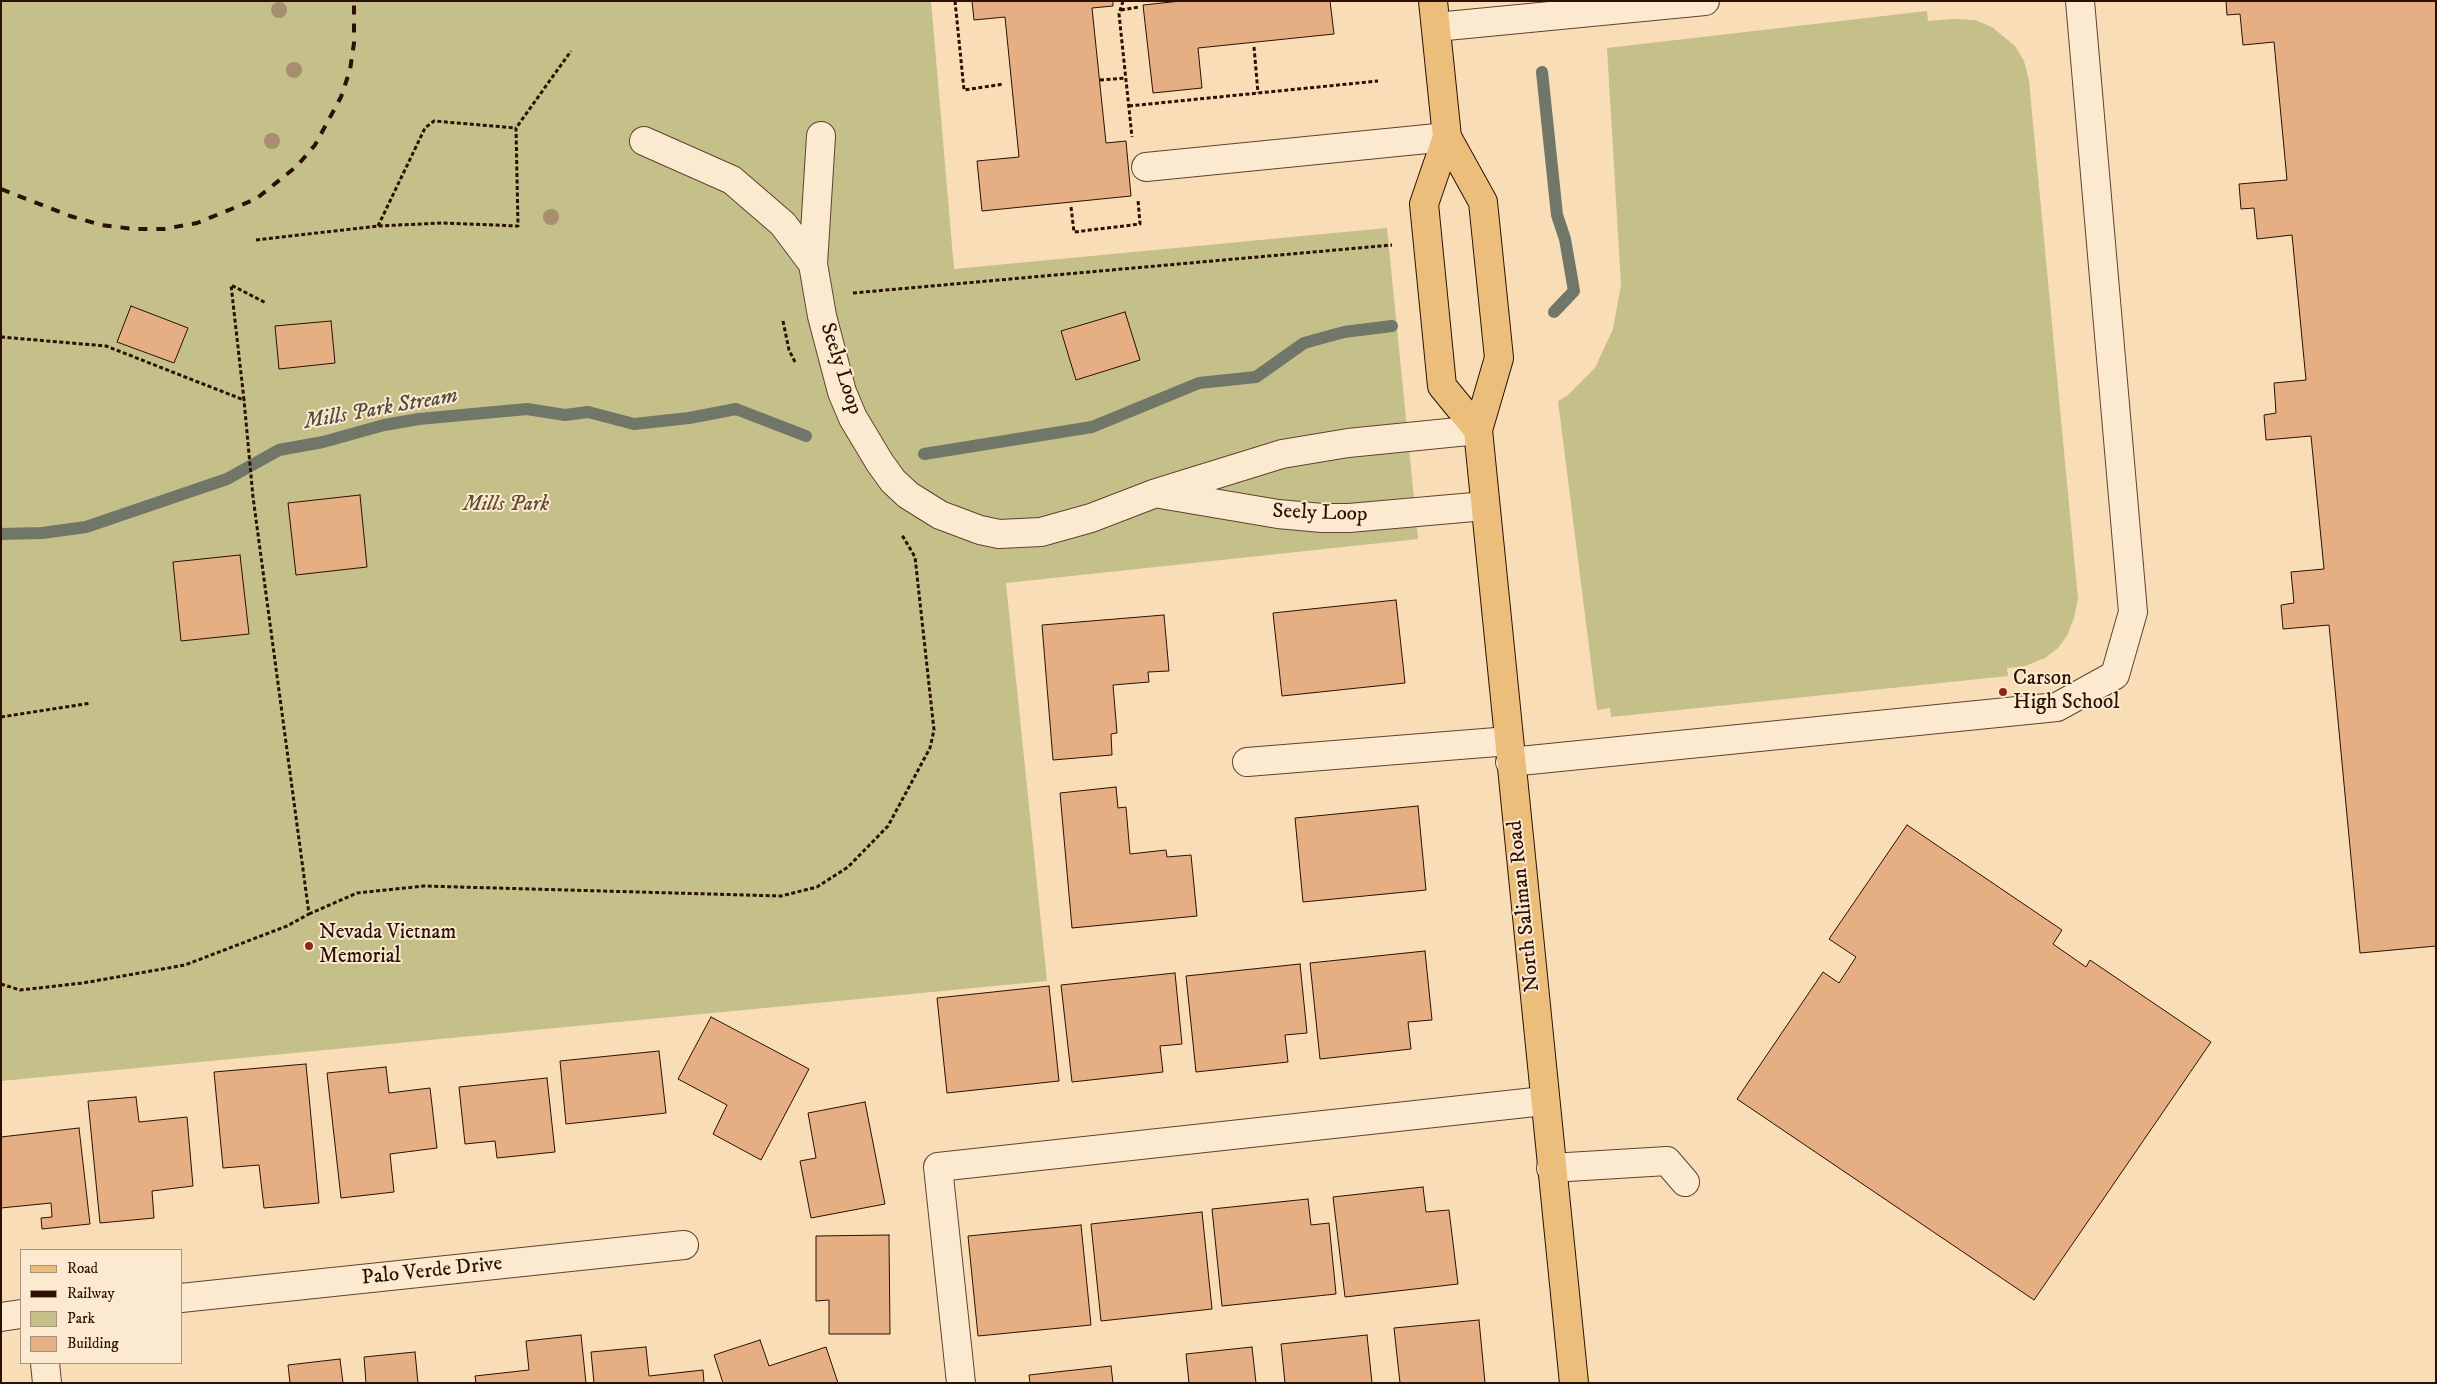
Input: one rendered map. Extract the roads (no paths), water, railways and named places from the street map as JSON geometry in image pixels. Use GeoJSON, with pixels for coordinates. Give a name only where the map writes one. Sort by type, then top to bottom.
{"type":"FeatureCollection","features":[{"type":"Feature","properties":{"kind":"main road","name":"North Saliman Road"},"geometry":{"type":"LineString","coordinates":[[1435,14],[1447,137],[1483,202],[1499,358],[1478,430],[1550,1168],[1574,1383]]}},
{"type":"Feature","properties":{"kind":"main road","name":"North Saliman Road"},"geometry":{"type":"LineString","coordinates":[[1447,137],[1424,204],[1442,386],[1478,430]]}},
{"type":"Feature","properties":{"kind":"street"},"geometry":{"type":"LineString","coordinates":[[1435,14],[1705,1]]}},
{"type":"Feature","properties":{"kind":"street"},"geometry":{"type":"LineString","coordinates":[[1247,762],[1510,751],[2056,707],[2115,674],[2133,612],[2080,1]]}},
{"type":"Feature","properties":{"kind":"street","name":"Seely Loop"},"geometry":{"type":"LineString","coordinates":[[821,136],[813,264],[842,392],[854,418],[893,481],[908,496],[961,524],[999,534],[1041,532],[1083,521],[1156,493],[1250,462],[1302,450],[1478,430]]}},
{"type":"Feature","properties":{"kind":"street"},"geometry":{"type":"LineString","coordinates":[[1146,167],[1447,137]]}},
{"type":"Feature","properties":{"kind":"street","name":"Seely Loop"},"geometry":{"type":"LineString","coordinates":[[644,141],[732,180],[783,224],[813,264]]}},
{"type":"Feature","properties":{"kind":"street","name":"Seely Loop"},"geometry":{"type":"LineString","coordinates":[[1156,493],[1278,514],[1322,518],[1357,518],[1485,506]]}},
{"type":"Feature","properties":{"kind":"street"},"geometry":{"type":"LineString","coordinates":[[962,1383],[938,1167],[1544,1101]]}},
{"type":"Feature","properties":{"kind":"street"},"geometry":{"type":"LineString","coordinates":[[1550,1168],[1667,1161],[1685,1182]]}},
{"type":"Feature","properties":{"kind":"street","name":"Palo Verde Drive"},"geometry":{"type":"LineString","coordinates":[[182,1298],[684,1246]]}},
{"type":"Feature","properties":{"kind":"street"},"geometry":{"type":"LineString","coordinates":[[1,1316],[20,1314]]}},
{"type":"Feature","properties":{"kind":"street"},"geometry":{"type":"LineString","coordinates":[[45,1364],[47,1383]]}},
{"type":"Feature","properties":{"kind":"waterway"},"geometry":{"type":"LineString","coordinates":[[1542,72],[1557,215],[1565,239],[1574,291],[1554,312]]}},
{"type":"Feature","properties":{"kind":"waterway"},"geometry":{"type":"LineString","coordinates":[[924,454],[1092,427],[1199,383],[1256,377],[1304,343],[1344,332],[1392,326]]}},
{"type":"Feature","properties":{"kind":"waterway","name":"Mills Park Stream"},"geometry":{"type":"LineString","coordinates":[[1,534],[42,533],[86,527],[227,479],[279,450],[323,442],[384,425],[419,419],[527,409],[565,415],[588,412],[634,424],[689,418],[736,409],[806,436]]}},
{"type":"Feature","properties":{"kind":"railway"},"geometry":{"type":"LineString","coordinates":[[1,189],[70,216],[101,225],[134,229],[164,229],[197,223],[256,199],[297,166],[315,145],[341,97],[350,70],[354,43],[354,1]]}},
{"type":"Feature","properties":{"kind":"place","name":"Carson High School"},"geometry":{"type":"Point","coordinates":[2003,692]}},
{"type":"Feature","properties":{"kind":"place","name":"Nevada Vietnam Memorial"},"geometry":{"type":"Point","coordinates":[309,946]}},
{"type":"Feature","properties":{"kind":"park label","name":"Mills Park"},"geometry":{"type":"Point","coordinates":[506,506]}}]}
